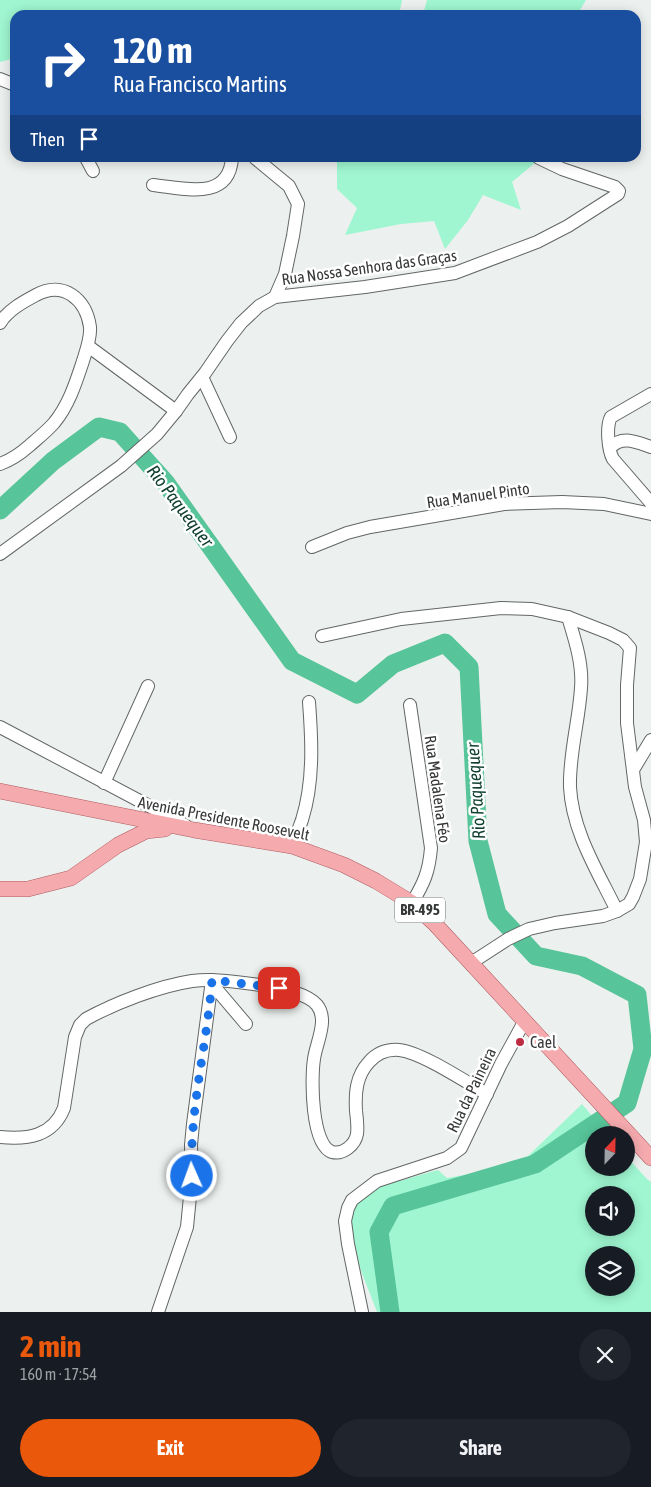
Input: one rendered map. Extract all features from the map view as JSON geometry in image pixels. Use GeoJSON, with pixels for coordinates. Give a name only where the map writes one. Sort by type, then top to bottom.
{"type":"FeatureCollection","features":[{"type":"Feature","properties":{"kind":"main road","name":"Avenida Presidente Roosevelt"},"geometry":{"type":"LineString","coordinates":[[0,791],[194,830],[292,846],[344,865],[376,881],[412,903],[434,923],[651,1158]]}},
{"type":"Feature","properties":{"kind":"main road"},"geometry":{"type":"LineString","coordinates":[[113,814],[131,825],[131,831],[118,845]]}},
{"type":"Feature","properties":{"kind":"main road","name":"BR-495"},"geometry":{"type":"LineString","coordinates":[[0,889],[28,890],[71,878],[118,845],[146,831],[166,829],[194,830]]}},
{"type":"Feature","properties":{"kind":"street"},"geometry":{"type":"LineString","coordinates":[[88,162],[93,171]]}},
{"type":"Feature","properties":{"kind":"street"},"geometry":{"type":"LineString","coordinates":[[153,186],[203,190],[216,186],[226,179],[231,169],[232,162]]}},
{"type":"Feature","properties":{"kind":"street"},"geometry":{"type":"LineString","coordinates":[[260,162],[289,186],[298,204],[285,274],[275,297]]}},
{"type":"Feature","properties":{"kind":"street","name":"Rua Nossa Senhora das Graças"},"geometry":{"type":"LineString","coordinates":[[0,554],[121,466],[157,434],[176,412],[227,341],[249,314],[259,306],[275,297],[455,273],[537,242],[568,226],[618,194],[619,191],[615,187],[547,162]]}},
{"type":"Feature","properties":{"kind":"street"},"geometry":{"type":"LineString","coordinates":[[0,323],[3,318],[21,304],[43,291],[54,289],[70,293],[79,301],[90,328],[88,346],[70,397],[54,424],[16,457],[0,464]]}},
{"type":"Feature","properties":{"kind":"street"},"geometry":{"type":"LineString","coordinates":[[88,346],[176,412]]}},
{"type":"Feature","properties":{"kind":"street"},"geometry":{"type":"LineString","coordinates":[[202,377],[230,437]]}},
{"type":"Feature","properties":{"kind":"street"},"geometry":{"type":"LineString","coordinates":[[651,394],[611,417],[608,422],[612,459],[651,503]]}},
{"type":"Feature","properties":{"kind":"street"},"geometry":{"type":"LineString","coordinates":[[610,448],[614,443],[622,440],[629,440],[651,447]]}},
{"type":"Feature","properties":{"kind":"street","name":"Rua Manuel Pinto"},"geometry":{"type":"LineString","coordinates":[[312,547],[347,533],[370,527],[504,504],[562,502],[604,504],[651,514]]}},
{"type":"Feature","properties":{"kind":"street"},"geometry":{"type":"LineString","coordinates":[[322,636],[401,619],[501,608],[532,609],[568,617],[623,640],[630,648],[627,685],[627,723],[635,787],[644,820],[646,842],[637,889],[625,908],[603,916],[539,926],[522,932],[494,947],[471,963]]}},
{"type":"Feature","properties":{"kind":"street"},"geometry":{"type":"LineString","coordinates":[[568,617],[576,642],[581,687],[571,771],[572,805],[577,826],[617,911]]}},
{"type":"Feature","properties":{"kind":"street"},"geometry":{"type":"LineString","coordinates":[[104,783],[148,686]]}},
{"type":"Feature","properties":{"kind":"street"},"geometry":{"type":"LineString","coordinates":[[292,846],[302,818],[308,792],[311,755],[309,702]]}},
{"type":"Feature","properties":{"kind":"street","name":"Rua Madalena Féo"},"geometry":{"type":"LineString","coordinates":[[410,705],[431,848],[430,864],[426,877],[412,903]]}},
{"type":"Feature","properties":{"kind":"street"},"geometry":{"type":"LineString","coordinates":[[0,727],[194,830]]}},
{"type":"Feature","properties":{"kind":"street"},"geometry":{"type":"LineString","coordinates":[[633,770],[651,740]]}},
{"type":"Feature","properties":{"kind":"street"},"geometry":{"type":"LineString","coordinates":[[644,820],[651,831]]}},
{"type":"Feature","properties":{"kind":"street"},"geometry":{"type":"LineString","coordinates":[[0,1137],[32,1136],[53,1127],[60,1118],[66,1100],[75,1037],[80,1025],[86,1019],[132,998],[193,981],[279,988],[305,996],[317,1005],[321,1014],[322,1027],[314,1058],[312,1093],[317,1128],[325,1148],[330,1151],[337,1153],[345,1151],[353,1143],[357,1135],[356,1089],[358,1078],[365,1066],[375,1055],[384,1051],[400,1050],[414,1054],[487,1094]]}},
{"type":"Feature","properties":{"kind":"street"},"geometry":{"type":"LineString","coordinates":[[212,982],[246,1024]]}},
{"type":"Feature","properties":{"kind":"street"},"geometry":{"type":"LineString","coordinates":[[158,1312],[187,1227],[192,1176],[193,1124],[212,982]]}},
{"type":"Feature","properties":{"kind":"street","name":"Rua da Paineira"},"geometry":{"type":"LineString","coordinates":[[362,1312],[345,1221],[352,1200],[377,1181],[447,1158],[461,1148],[501,1064],[524,1022]]}},
{"type":"Feature","properties":{"kind":"green space"},"geometry":{"type":"Polygon","coordinates":[[[0,0],[402,0],[400,10],[10,10],[10,59],[0,62],[0,0]]]}},
{"type":"Feature","properties":{"kind":"green space"},"geometry":{"type":"Polygon","coordinates":[[[427,0],[586,0],[580,10],[424,10],[427,0]]]}},
{"type":"Feature","properties":{"kind":"green space"},"geometry":{"type":"Polygon","coordinates":[[[337,162],[536,162],[512,182],[521,210],[483,195],[468,220],[445,249],[434,221],[401,224],[345,235],[357,208],[337,189],[337,162]]]}},
{"type":"Feature","properties":{"kind":"green space"},"geometry":{"type":"Polygon","coordinates":[[[582,1104],[600,1126],[585,1126],[585,1176],[635,1176],[635,1166],[651,1182],[651,1312],[377,1312],[340,1216],[357,1193],[438,1170],[447,1178],[509,1167],[527,1157],[582,1104]]]}},
{"type":"Feature","properties":{"kind":"waterway","name":"Rio Paquequer"},"geometry":{"type":"LineString","coordinates":[[0,510],[53,461],[99,427],[120,432],[165,482],[292,661],[357,694],[393,664],[445,643],[469,667],[478,841],[497,914],[536,956],[582,966],[637,995],[643,1049],[627,1103],[535,1164],[393,1206],[379,1232],[390,1312]]}},
{"type":"Feature","properties":{"kind":"place","name":"Cael"},"geometry":{"type":"Point","coordinates":[520,1042]}},
{"type":"Feature","properties":{"kind":"route"},"geometry":{"type":"LineString","coordinates":[[192,1176],[193,1124],[212,980],[279,988]]}}]}
